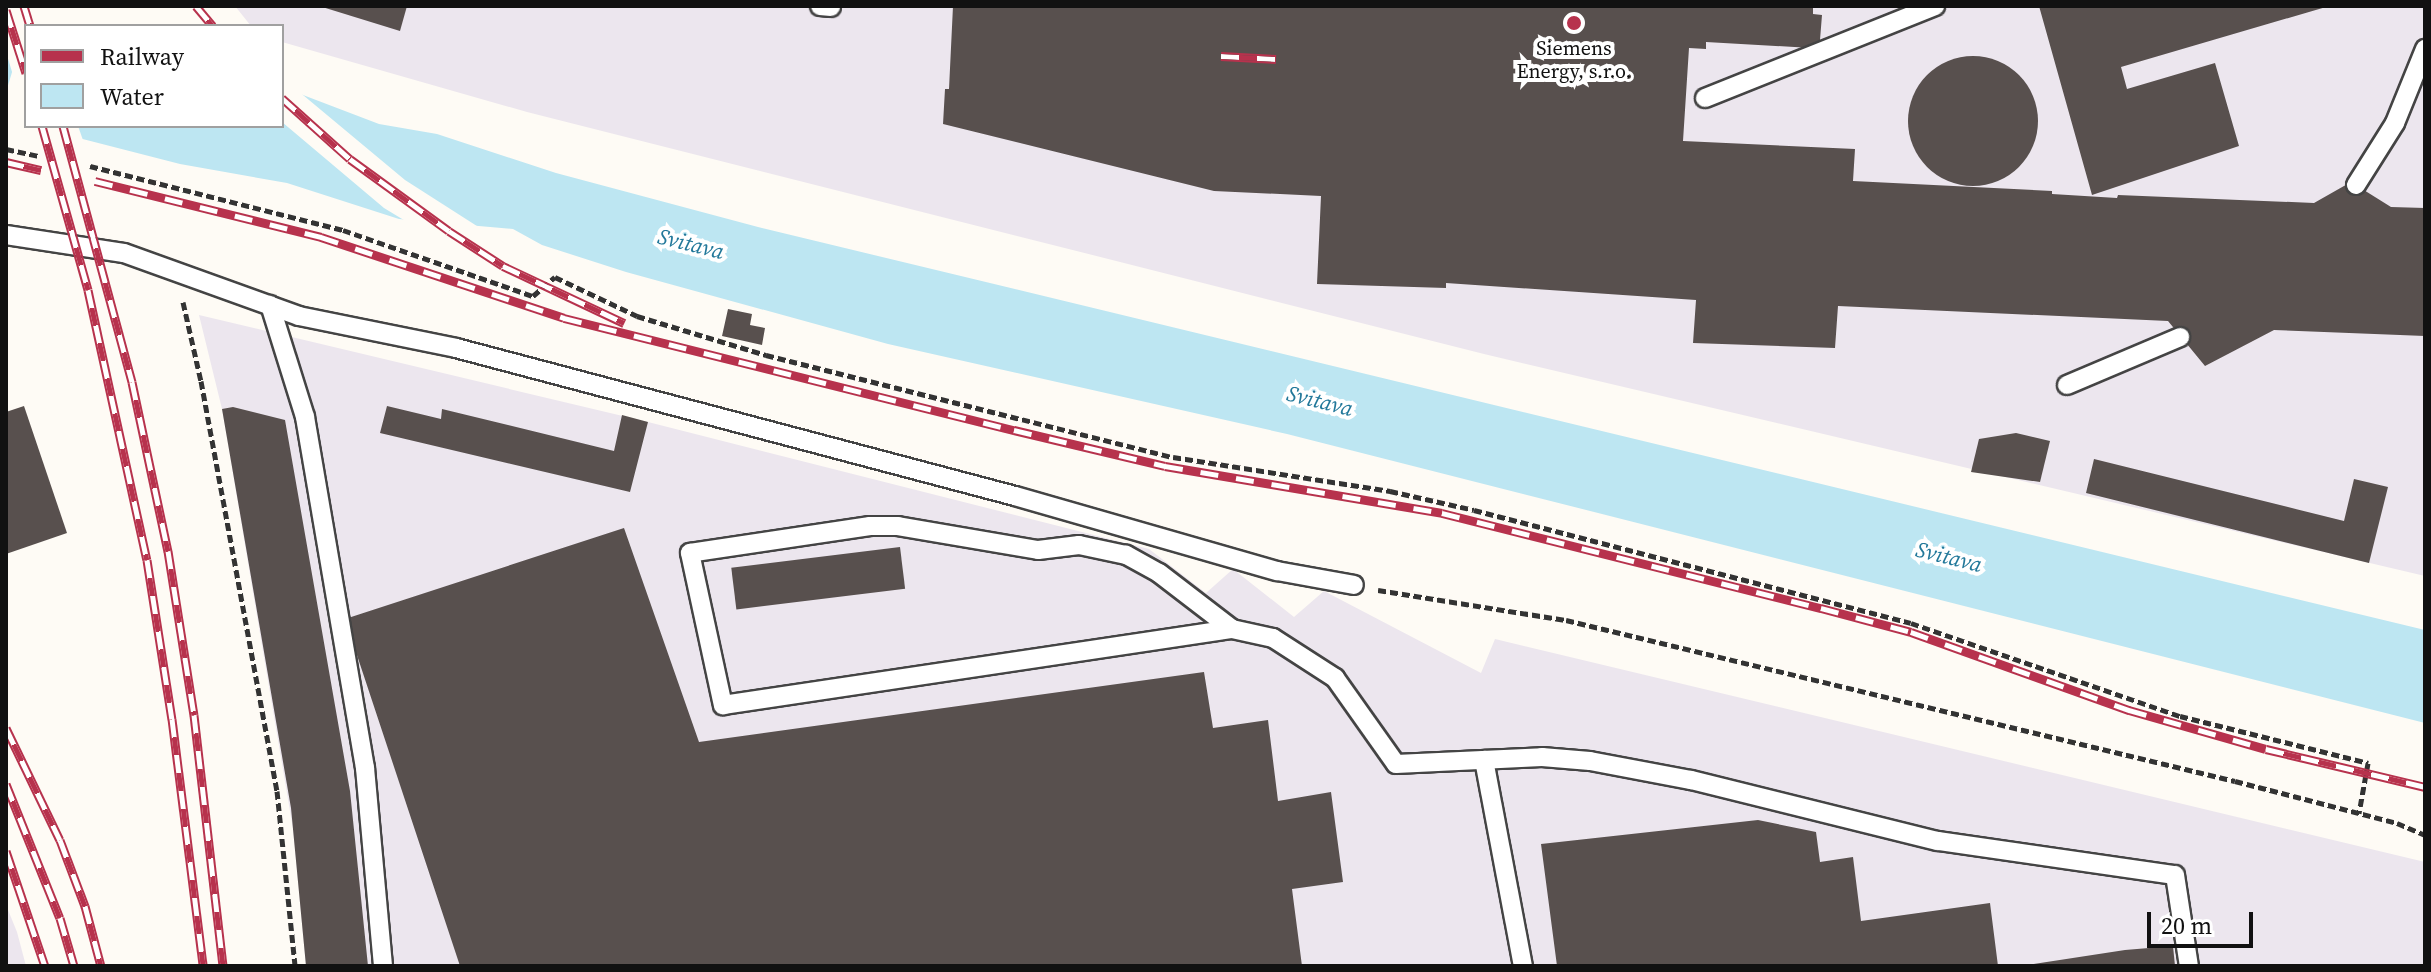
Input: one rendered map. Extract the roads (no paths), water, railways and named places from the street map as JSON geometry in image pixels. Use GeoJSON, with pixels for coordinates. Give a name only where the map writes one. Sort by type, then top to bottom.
{"type":"FeatureCollection","features":[{"type":"Feature","properties":{"kind":"lane"},"geometry":{"type":"LineString","coordinates":[[820,6],[831,7]]}},
{"type":"Feature","properties":{"kind":"lane"},"geometry":{"type":"LineString","coordinates":[[1705,98],[1935,6]]}},
{"type":"Feature","properties":{"kind":"lane"},"geometry":{"type":"LineString","coordinates":[[2356,185],[2395,123],[2425,49]]}},
{"type":"Feature","properties":{"kind":"lane"},"geometry":{"type":"LineString","coordinates":[[6,235],[124,253],[299,316],[456,348],[1015,496],[1277,571],[1354,585]]}},
{"type":"Feature","properties":{"kind":"lane"},"geometry":{"type":"LineString","coordinates":[[270,305],[305,417],[360,738],[383,966]]}},
{"type":"Feature","properties":{"kind":"lane"},"geometry":{"type":"LineString","coordinates":[[2067,385],[2180,337]]}},
{"type":"Feature","properties":{"kind":"lane"},"geometry":{"type":"LineString","coordinates":[[1232,629],[1159,573],[1126,555],[1079,545],[1038,550],[898,526],[870,526],[690,553],[723,705],[1232,629],[1273,638],[1335,678],[1396,764],[1542,757],[1590,761],[1691,780],[1938,841],[2175,875],[2189,966]]}},
{"type":"Feature","properties":{"kind":"lane"},"geometry":{"type":"LineString","coordinates":[[1484,760],[1523,966]]}},
{"type":"Feature","properties":{"kind":"water"},"geometry":{"type":"Polygon","coordinates":[[[6,20],[24,26],[24,33],[6,92],[6,20]]]}},
{"type":"Feature","properties":{"kind":"water","name":"Svitava"},"geometry":{"type":"Polygon","coordinates":[[[284,88],[379,124],[437,134],[556,173],[758,227],[2425,630],[2425,723],[1287,434],[888,344],[626,272],[542,245],[513,229],[399,219],[287,183],[180,164],[40,128],[284,128],[284,88]]]}},
{"type":"Feature","properties":{"kind":"railway"},"geometry":{"type":"LineString","coordinates":[[24,6],[29,24]]}},
{"type":"Feature","properties":{"kind":"railway"},"geometry":{"type":"LineString","coordinates":[[196,6],[211,24]]}},
{"type":"Feature","properties":{"kind":"railway"},"geometry":{"type":"LineString","coordinates":[[6,10],[24,67]]}},
{"type":"Feature","properties":{"kind":"railway"},"geometry":{"type":"LineString","coordinates":[[1221,56],[1276,59]]}},
{"type":"Feature","properties":{"kind":"railway"},"geometry":{"type":"LineString","coordinates":[[284,100],[350,159],[449,231],[503,266],[624,323]]}},
{"type":"Feature","properties":{"kind":"railway"},"geometry":{"type":"LineString","coordinates":[[43,128],[88,290],[147,560],[172,719],[203,966]]}},
{"type":"Feature","properties":{"kind":"railway"},"geometry":{"type":"LineString","coordinates":[[64,128],[132,382],[168,551],[194,715],[223,966]]}},
{"type":"Feature","properties":{"kind":"railway"},"geometry":{"type":"LineString","coordinates":[[6,162],[41,170]]}},
{"type":"Feature","properties":{"kind":"railway"},"geometry":{"type":"LineString","coordinates":[[95,181],[321,237],[564,318],[1014,430],[1165,466],[1442,513],[1821,608],[1911,632],[2129,710],[2266,749],[2425,787]]}},
{"type":"Feature","properties":{"kind":"railway"},"geometry":{"type":"LineString","coordinates":[[6,728],[60,840],[85,906],[101,966]]}},
{"type":"Feature","properties":{"kind":"railway"},"geometry":{"type":"LineString","coordinates":[[6,784],[60,918],[74,966]]}},
{"type":"Feature","properties":{"kind":"railway"},"geometry":{"type":"LineString","coordinates":[[6,851],[45,966]]}},
{"type":"Feature","properties":{"kind":"place","name":"Siemens Energy, s.r.o."},"geometry":{"type":"Point","coordinates":[1574,23]}}]}
